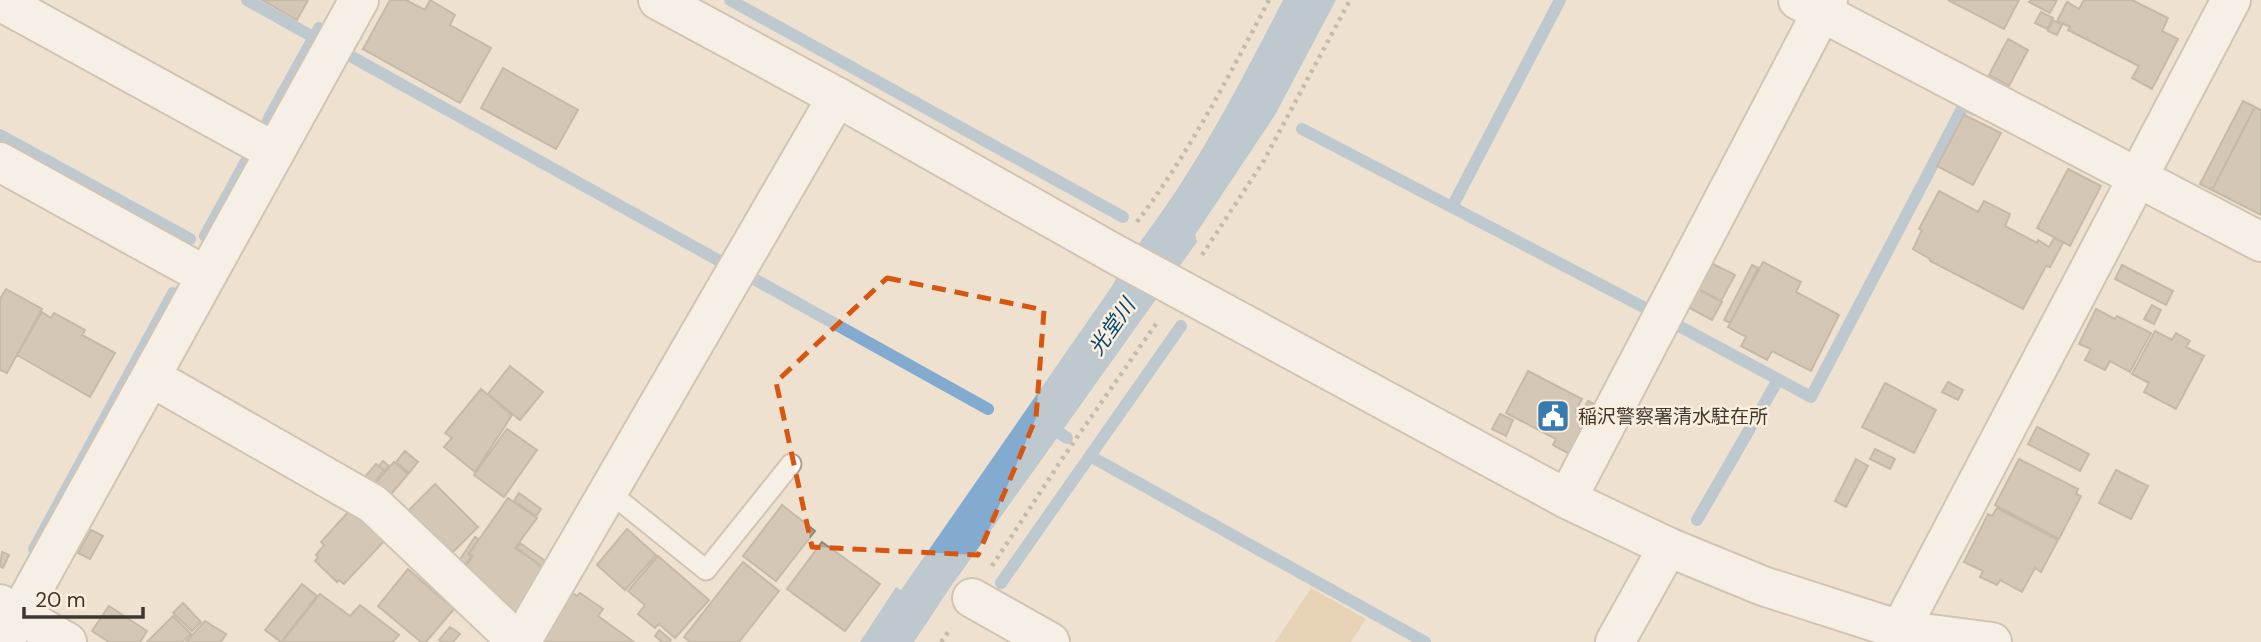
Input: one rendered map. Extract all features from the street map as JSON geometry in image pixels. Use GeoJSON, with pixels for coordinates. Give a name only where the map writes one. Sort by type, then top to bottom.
{"type":"FeatureCollection","features":[{"type":"Feature","properties":{"kind":"street"},"geometry":{"type":"LineString","coordinates":[[67,642],[8,620],[151,377],[359,0]]}},
{"type":"Feature","properties":{"kind":"street"},"geometry":{"type":"LineString","coordinates":[[658,0],[1178,289],[1567,499],[1668,547],[1897,636],[1992,642]]}},
{"type":"Feature","properties":{"kind":"street"},"geometry":{"type":"LineString","coordinates":[[1897,636],[2231,0]]}},
{"type":"Feature","properties":{"kind":"street"},"geometry":{"type":"LineString","coordinates":[[0,1],[275,152]]}},
{"type":"Feature","properties":{"kind":"street"},"geometry":{"type":"LineString","coordinates":[[1567,499],[1816,4],[2261,242]]}},
{"type":"Feature","properties":{"kind":"street"},"geometry":{"type":"LineString","coordinates":[[151,377],[373,504],[519,642],[836,97]]}},
{"type":"Feature","properties":{"kind":"street"},"geometry":{"type":"LineString","coordinates":[[0,162],[206,276]]}},
{"type":"Feature","properties":{"kind":"street"},"geometry":{"type":"LineString","coordinates":[[1615,642],[1668,547]]}},
{"type":"Feature","properties":{"kind":"street"},"geometry":{"type":"LineString","coordinates":[[971,598],[1050,642]]}},
{"type":"Feature","properties":{"kind":"lane"},"geometry":{"type":"LineString","coordinates":[[608,491],[706,570],[791,464]]}},
{"type":"Feature","properties":{"kind":"path"},"geometry":{"type":"LineString","coordinates":[[1114,253],[1181,159],[1269,0]]}},
{"type":"Feature","properties":{"kind":"path"},"geometry":{"type":"LineString","coordinates":[[941,642],[1064,456],[1231,214],[1350,0]]}},
{"type":"Feature","properties":{"kind":"highlighted area"},"geometry":{"type":"Polygon","coordinates":[[[887,278],[1044,310],[1036,418],[978,555],[812,547],[776,382],[887,278]]]}},
{"type":"Feature","properties":{"kind":"shaded area"},"geometry":{"type":"Polygon","coordinates":[[[1311,588],[1366,619],[1351,642],[1275,642],[1311,588]]]}},
{"type":"Feature","properties":{"kind":"water","name":"光堂川"},"geometry":{"type":"Polygon","coordinates":[[[1283,0],[1336,0],[1275,115],[1195,235],[1197,242],[914,642],[860,642],[896,587],[901,590],[1178,188],[1220,119],[1283,0]]]}},
{"type":"Feature","properties":{"kind":"building"},"geometry":{"type":"Polygon","coordinates":[[[262,0],[308,0],[297,20],[262,0]]]}},
{"type":"Feature","properties":{"kind":"building"},"geometry":{"type":"Polygon","coordinates":[[[390,0],[406,0],[425,10],[430,0],[455,15],[450,25],[491,48],[460,103],[363,49],[390,0]]]}},
{"type":"Feature","properties":{"kind":"building"},"geometry":{"type":"Polygon","coordinates":[[[1948,0],[2019,0],[2004,29],[1948,0]]]}},
{"type":"Feature","properties":{"kind":"building"},"geometry":{"type":"Polygon","coordinates":[[[2057,0],[2050,13],[2029,2],[2057,0]]]}},
{"type":"Feature","properties":{"kind":"building"},"geometry":{"type":"Polygon","coordinates":[[[2084,0],[2132,0],[2168,18],[2162,31],[2178,39],[2152,89],[2132,78],[2139,66],[2068,30],[2070,27],[2057,21],[2067,2],[2079,9],[2084,0]]]}},
{"type":"Feature","properties":{"kind":"building"},"geometry":{"type":"Polygon","coordinates":[[[2041,12],[2053,18],[2047,29],[2035,23],[2041,12]]]}},
{"type":"Feature","properties":{"kind":"building"},"geometry":{"type":"Polygon","coordinates":[[[2053,20],[2062,25],[2057,35],[2048,31],[2053,20]]]}},
{"type":"Feature","properties":{"kind":"building"},"geometry":{"type":"Polygon","coordinates":[[[2008,39],[2028,50],[2009,86],[1989,75],[2008,39]]]}},
{"type":"Feature","properties":{"kind":"building"},"geometry":{"type":"Polygon","coordinates":[[[503,68],[578,110],[556,149],[481,108],[503,68]]]}},
{"type":"Feature","properties":{"kind":"building"},"geometry":{"type":"Polygon","coordinates":[[[2243,101],[2255,107],[2212,190],[2200,184],[2243,101]]]}},
{"type":"Feature","properties":{"kind":"building"},"geometry":{"type":"Polygon","coordinates":[[[2255,107],[2261,110],[2261,215],[2212,190],[2255,107]]]}},
{"type":"Feature","properties":{"kind":"building"},"geometry":{"type":"Polygon","coordinates":[[[1964,115],[2001,133],[1973,185],[1937,166],[1964,115]]]}},
{"type":"Feature","properties":{"kind":"building"},"geometry":{"type":"Polygon","coordinates":[[[2068,169],[2101,186],[2070,246],[2037,228],[2068,169]]]}},
{"type":"Feature","properties":{"kind":"building"},"geometry":{"type":"Polygon","coordinates":[[[1939,191],[1978,212],[1984,201],[2010,214],[2005,226],[2037,243],[2038,240],[2049,247],[2054,238],[2063,243],[2050,267],[2046,266],[2023,309],[1930,261],[1913,249],[1922,230],[1919,229],[1939,191]]]}},
{"type":"Feature","properties":{"kind":"building"},"geometry":{"type":"Polygon","coordinates":[[[1709,262],[1735,275],[1721,301],[1696,287],[1709,262]]]}},
{"type":"Feature","properties":{"kind":"building"},"geometry":{"type":"Polygon","coordinates":[[[1763,262],[1801,282],[1796,292],[1839,315],[1811,371],[1772,351],[1767,360],[1741,346],[1746,337],[1728,327],[1763,262]]]}},
{"type":"Feature","properties":{"kind":"building"},"geometry":{"type":"Polygon","coordinates":[[[1752,265],[1758,268],[1730,323],[1724,320],[1752,265]]]}},
{"type":"Feature","properties":{"kind":"building"},"geometry":{"type":"Polygon","coordinates":[[[2122,265],[2173,291],[2166,305],[2115,279],[2122,265]]]}},
{"type":"Feature","properties":{"kind":"building"},"geometry":{"type":"Polygon","coordinates":[[[1696,288],[1722,302],[1712,320],[1686,306],[1696,288]]]}},
{"type":"Feature","properties":{"kind":"building"},"geometry":{"type":"Polygon","coordinates":[[[6,289],[42,309],[7,373],[0,370],[0,299],[6,289]]]}},
{"type":"Feature","properties":{"kind":"building"},"geometry":{"type":"Polygon","coordinates":[[[2152,305],[2161,310],[2154,324],[2144,319],[2152,305]]]}},
{"type":"Feature","properties":{"kind":"building"},"geometry":{"type":"Polygon","coordinates":[[[2096,309],[2151,333],[2130,372],[2110,361],[2105,370],[2085,360],[2091,349],[2079,344],[2096,309]]]}},
{"type":"Feature","properties":{"kind":"building"},"geometry":{"type":"Polygon","coordinates":[[[42,312],[51,318],[54,313],[85,330],[82,335],[115,353],[90,397],[17,355],[42,312]]]}},
{"type":"Feature","properties":{"kind":"building"},"geometry":{"type":"Polygon","coordinates":[[[2155,331],[2172,340],[2176,333],[2190,341],[2186,347],[2204,356],[2176,409],[2144,392],[2149,383],[2132,374],[2155,331]]]}},
{"type":"Feature","properties":{"kind":"building"},"geometry":{"type":"Polygon","coordinates":[[[510,366],[543,392],[520,420],[488,394],[510,366]]]}},
{"type":"Feature","properties":{"kind":"building"},"geometry":{"type":"Polygon","coordinates":[[[1528,371],[1582,399],[1575,412],[1591,421],[1573,456],[1553,445],[1556,439],[1506,413],[1528,371]]]}},
{"type":"Feature","properties":{"kind":"building"},"geometry":{"type":"Polygon","coordinates":[[[1948,382],[1963,390],[1958,400],[1942,392],[1948,382]]]}},
{"type":"Feature","properties":{"kind":"building"},"geometry":{"type":"Polygon","coordinates":[[[1885,383],[1936,410],[1914,453],[1862,427],[1885,383]]]}},
{"type":"Feature","properties":{"kind":"building"},"geometry":{"type":"Polygon","coordinates":[[[481,389],[512,415],[475,472],[444,447],[452,438],[445,433],[481,389]]]}},
{"type":"Feature","properties":{"kind":"building"},"geometry":{"type":"Polygon","coordinates":[[[1588,401],[1600,407],[1593,419],[1581,413],[1588,401]]]}},
{"type":"Feature","properties":{"kind":"building"},"geometry":{"type":"Polygon","coordinates":[[[1500,414],[1513,420],[1506,436],[1492,429],[1500,414]]]}},
{"type":"Feature","properties":{"kind":"building"},"geometry":{"type":"Polygon","coordinates":[[[2037,427],[2089,454],[2080,471],[2028,444],[2037,427]]]}},
{"type":"Feature","properties":{"kind":"building"},"geometry":{"type":"Polygon","coordinates":[[[507,429],[537,450],[504,497],[474,475],[507,429]]]}},
{"type":"Feature","properties":{"kind":"building"},"geometry":{"type":"Polygon","coordinates":[[[1875,449],[1895,459],[1890,469],[1870,459],[1875,449]]]}},
{"type":"Feature","properties":{"kind":"building"},"geometry":{"type":"Polygon","coordinates":[[[405,451],[418,462],[409,473],[396,462],[405,451]]]}},
{"type":"Feature","properties":{"kind":"building"},"geometry":{"type":"Polygon","coordinates":[[[1856,459],[1868,466],[1846,507],[1835,501],[1856,459]]]}},
{"type":"Feature","properties":{"kind":"building"},"geometry":{"type":"Polygon","coordinates":[[[2019,459],[2078,489],[2076,494],[2081,496],[2059,539],[1995,505],[2019,459]]]}},
{"type":"Feature","properties":{"kind":"building"},"geometry":{"type":"Polygon","coordinates":[[[383,461],[389,466],[384,471],[379,466],[383,461]]]}},
{"type":"Feature","properties":{"kind":"building"},"geometry":{"type":"Polygon","coordinates":[[[394,462],[408,474],[386,500],[372,487],[394,462]]]}},
{"type":"Feature","properties":{"kind":"building"},"geometry":{"type":"Polygon","coordinates":[[[376,464],[384,471],[373,484],[365,477],[376,464]]]}},
{"type":"Feature","properties":{"kind":"building"},"geometry":{"type":"Polygon","coordinates":[[[2116,470],[2148,486],[2131,519],[2099,503],[2116,470]]]}},
{"type":"Feature","properties":{"kind":"building"},"geometry":{"type":"Polygon","coordinates":[[[435,484],[478,527],[451,554],[408,511],[435,484]]]}},
{"type":"Feature","properties":{"kind":"building"},"geometry":{"type":"Polygon","coordinates":[[[519,493],[541,509],[536,516],[514,501],[519,493]]]}},
{"type":"Feature","properties":{"kind":"building"},"geometry":{"type":"Polygon","coordinates":[[[508,498],[537,518],[515,548],[548,571],[517,616],[459,576],[473,556],[469,554],[508,498]]]}},
{"type":"Feature","properties":{"kind":"building"},"geometry":{"type":"Polygon","coordinates":[[[782,505],[815,531],[776,581],[743,556],[782,505]]]}},
{"type":"Feature","properties":{"kind":"building"},"geometry":{"type":"Polygon","coordinates":[[[1997,508],[2058,540],[2041,572],[2035,568],[2022,592],[2000,580],[1997,585],[1980,577],[1983,571],[1964,562],[1988,514],[1992,516],[1997,508]]]}},
{"type":"Feature","properties":{"kind":"building"},"geometry":{"type":"Polygon","coordinates":[[[350,510],[385,540],[344,584],[339,580],[337,582],[315,561],[324,545],[321,542],[350,510]]]}},
{"type":"Feature","properties":{"kind":"building"},"geometry":{"type":"Polygon","coordinates":[[[627,529],[656,555],[625,590],[597,565],[627,529]]]}},
{"type":"Feature","properties":{"kind":"building"},"geometry":{"type":"Polygon","coordinates":[[[91,530],[103,536],[90,559],[78,553],[91,530]]]}},
{"type":"Feature","properties":{"kind":"building"},"geometry":{"type":"Polygon","coordinates":[[[475,537],[479,539],[460,572],[454,568],[475,537]]]}},
{"type":"Feature","properties":{"kind":"building"},"geometry":{"type":"Polygon","coordinates":[[[822,542],[880,584],[845,631],[787,589],[822,542]]]}},
{"type":"Feature","properties":{"kind":"building"},"geometry":{"type":"Polygon","coordinates":[[[520,543],[551,565],[547,570],[517,548],[520,543]]]}},
{"type":"Feature","properties":{"kind":"building"},"geometry":{"type":"Polygon","coordinates":[[[2,552],[9,555],[3,568],[0,566],[2,552]]]}},
{"type":"Feature","properties":{"kind":"building"},"geometry":{"type":"Polygon","coordinates":[[[658,556],[709,600],[675,638],[659,624],[655,628],[638,614],[645,605],[628,591],[658,556]]]}},
{"type":"Feature","properties":{"kind":"building"},"geometry":{"type":"Polygon","coordinates":[[[743,562],[779,591],[739,642],[690,642],[684,637],[743,562]]]}},
{"type":"Feature","properties":{"kind":"building"},"geometry":{"type":"Polygon","coordinates":[[[408,569],[454,609],[426,642],[421,642],[378,606],[408,569]]]}},
{"type":"Feature","properties":{"kind":"building"},"geometry":{"type":"Polygon","coordinates":[[[302,584],[317,596],[281,642],[265,630],[302,584]]]}},
{"type":"Feature","properties":{"kind":"building"},"geometry":{"type":"Polygon","coordinates":[[[571,592],[577,596],[580,593],[603,609],[598,616],[634,642],[537,642],[571,592]]]}},
{"type":"Feature","properties":{"kind":"building"},"geometry":{"type":"Polygon","coordinates":[[[320,594],[350,616],[360,605],[399,635],[393,642],[282,642],[320,594]]]}},
{"type":"Feature","properties":{"kind":"building"},"geometry":{"type":"Polygon","coordinates":[[[183,603],[201,622],[192,631],[173,613],[183,603]]]}},
{"type":"Feature","properties":{"kind":"building"},"geometry":{"type":"Polygon","coordinates":[[[109,606],[147,631],[140,642],[109,642],[92,631],[109,606]]]}},
{"type":"Feature","properties":{"kind":"building"},"geometry":{"type":"Polygon","coordinates":[[[173,616],[191,634],[182,642],[147,642],[173,616]]]}},
{"type":"Feature","properties":{"kind":"building"},"geometry":{"type":"Polygon","coordinates":[[[205,621],[226,634],[221,642],[186,642],[205,621]]]}},
{"type":"Feature","properties":{"kind":"building"},"geometry":{"type":"Polygon","coordinates":[[[450,627],[460,634],[453,642],[439,640],[450,627]]]}},
{"type":"Feature","properties":{"kind":"building"},"geometry":{"type":"Polygon","coordinates":[[[659,630],[671,640],[669,642],[662,642],[655,636],[659,630]]]}},
{"type":"Feature","properties":{"kind":"waterway"},"geometry":{"type":"LineString","coordinates":[[247,0],[313,37]]}},
{"type":"Feature","properties":{"kind":"waterway"},"geometry":{"type":"LineString","coordinates":[[730,0],[1123,217]]}},
{"type":"Feature","properties":{"kind":"waterway"},"geometry":{"type":"LineString","coordinates":[[1452,207],[1560,0]]}},
{"type":"Feature","properties":{"kind":"waterway"},"geometry":{"type":"LineString","coordinates":[[268,120],[319,28]]}},
{"type":"Feature","properties":{"kind":"waterway"},"geometry":{"type":"LineString","coordinates":[[352,57],[725,264]]}},
{"type":"Feature","properties":{"kind":"waterway"},"geometry":{"type":"LineString","coordinates":[[1677,325],[1811,397],[1964,105],[1974,110]]}},
{"type":"Feature","properties":{"kind":"waterway"},"geometry":{"type":"LineString","coordinates":[[1302,129],[1651,311]]}},
{"type":"Feature","properties":{"kind":"waterway"},"geometry":{"type":"LineString","coordinates":[[0,135],[190,239]]}},
{"type":"Feature","properties":{"kind":"waterway"},"geometry":{"type":"LineString","coordinates":[[205,236],[245,163]]}},
{"type":"Feature","properties":{"kind":"waterway"},"geometry":{"type":"LineString","coordinates":[[754,279],[988,409]]}},
{"type":"Feature","properties":{"kind":"waterway"},"geometry":{"type":"LineString","coordinates":[[34,549],[173,293]]}},
{"type":"Feature","properties":{"kind":"waterway"},"geometry":{"type":"LineString","coordinates":[[1001,583],[1181,326]]}},
{"type":"Feature","properties":{"kind":"waterway"},"geometry":{"type":"LineString","coordinates":[[1697,520],[1778,380]]}},
{"type":"Feature","properties":{"kind":"waterway"},"geometry":{"type":"LineString","coordinates":[[1047,424],[1067,438]]}},
{"type":"Feature","properties":{"kind":"waterway"},"geometry":{"type":"LineString","coordinates":[[1090,456],[1425,642]]}},
{"type":"Feature","properties":{"kind":"place","name":"稲沢警察署清水駐在所"},"geometry":{"type":"Point","coordinates":[1553,416]}}]}
